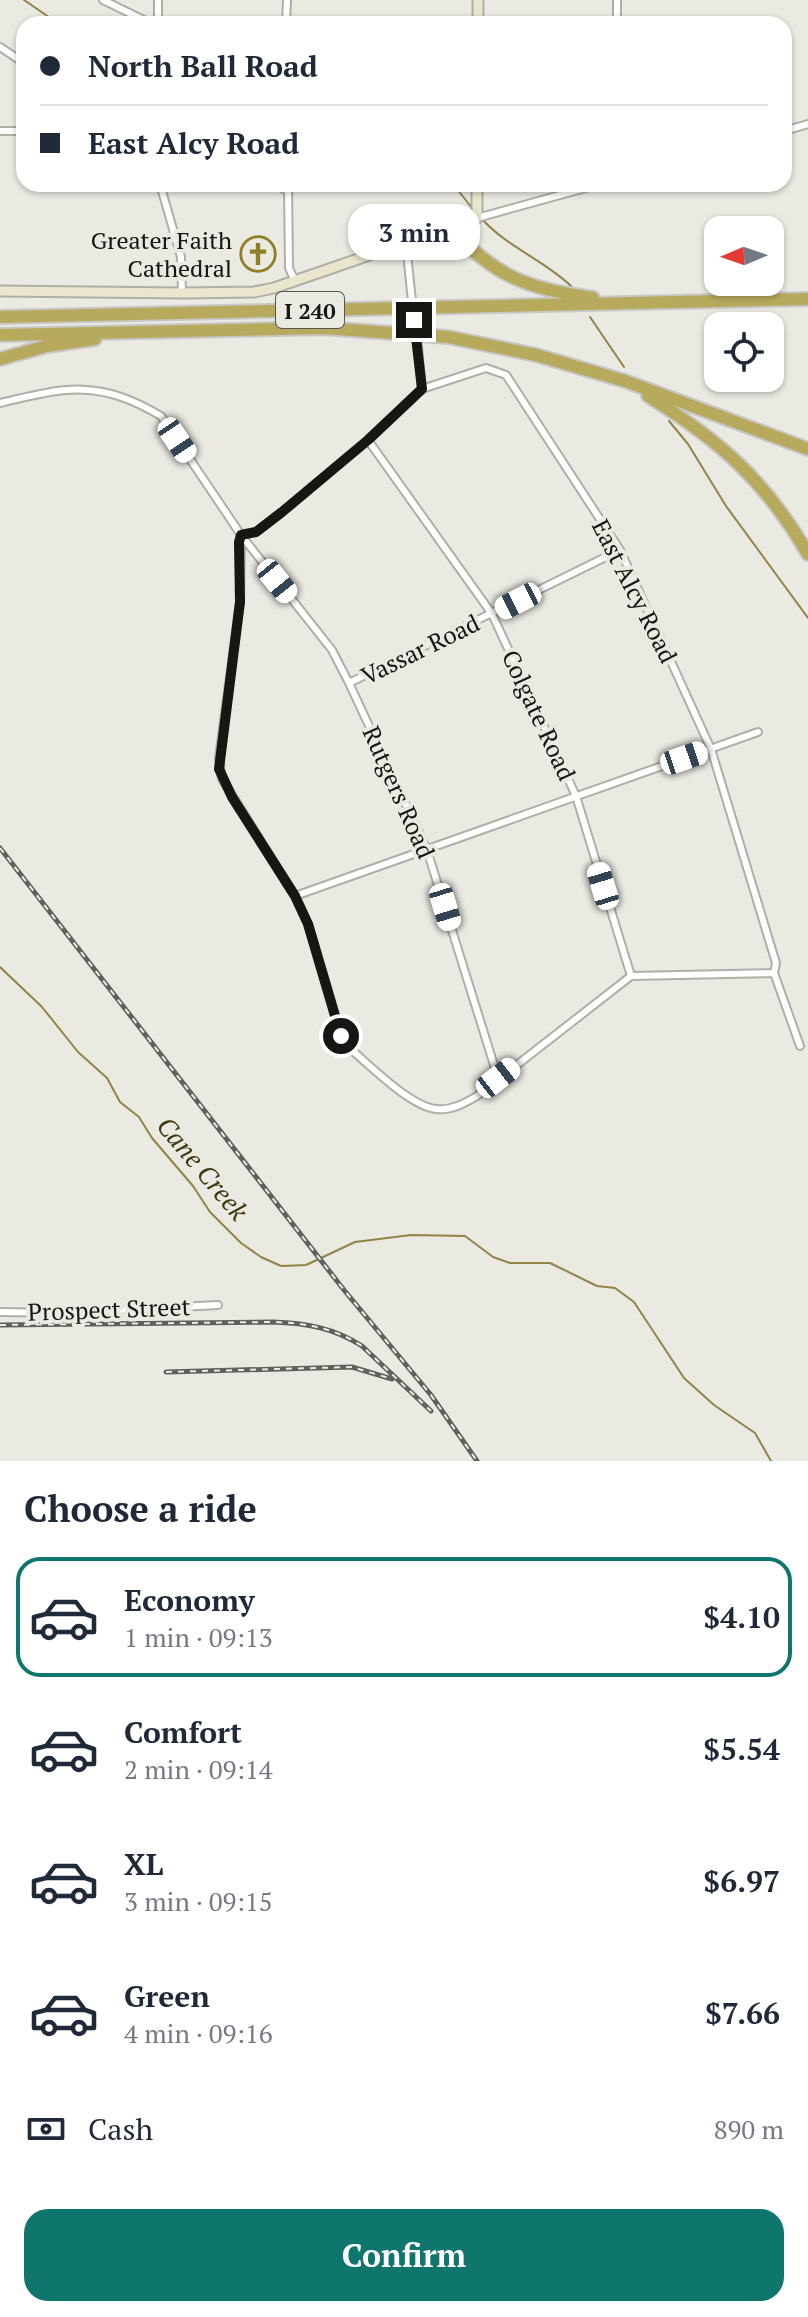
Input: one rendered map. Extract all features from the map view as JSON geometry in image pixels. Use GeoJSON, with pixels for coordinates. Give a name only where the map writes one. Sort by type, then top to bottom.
{"type":"FeatureCollection","features":[{"type":"Feature","properties":{"kind":"highway"},"geometry":{"type":"LineString","coordinates":[[449,228],[486,263],[518,281],[559,292],[620,302]]}},
{"type":"Feature","properties":{"kind":"highway","name":"I 240"},"geometry":{"type":"LineString","coordinates":[[0,317],[808,299]]}},
{"type":"Feature","properties":{"kind":"highway","name":"I 240"},"geometry":{"type":"LineString","coordinates":[[0,335],[323,328],[448,337],[536,355],[625,381],[803,447]]}},
{"type":"Feature","properties":{"kind":"highway"},"geometry":{"type":"LineString","coordinates":[[0,359],[47,346],[130,332]]}},
{"type":"Feature","properties":{"kind":"highway"},"geometry":{"type":"LineString","coordinates":[[625,381],[696,426],[744,467],[782,512],[808,554]]}},
{"type":"Feature","properties":{"kind":"main road"},"geometry":{"type":"LineString","coordinates":[[0,291],[254,292],[295,281],[477,218],[477,192]]}},
{"type":"Feature","properties":{"kind":"street"},"geometry":{"type":"LineString","coordinates":[[103,0],[138,16]]}},
{"type":"Feature","properties":{"kind":"street"},"geometry":{"type":"LineString","coordinates":[[162,192],[181,257],[182,293]]}},
{"type":"Feature","properties":{"kind":"street"},"geometry":{"type":"LineString","coordinates":[[288,192],[289,268],[295,281]]}},
{"type":"Feature","properties":{"kind":"street"},"geometry":{"type":"LineString","coordinates":[[477,218],[571,192]]}},
{"type":"Feature","properties":{"kind":"street"},"geometry":{"type":"LineString","coordinates":[[406,243],[422,389],[368,440],[256,532],[241,535],[240,602],[219,769],[232,797],[295,896],[308,924],[341,1036],[348,1047],[416,1102],[445,1109],[461,1105],[631,976],[774,973]]}},
{"type":"Feature","properties":{"kind":"street","name":"East Alcy Road"},"geometry":{"type":"LineString","coordinates":[[422,389],[486,368],[506,375],[620,550],[711,749],[776,963],[774,973],[800,1046]]}},
{"type":"Feature","properties":{"kind":"street","name":"Rutgers Road"},"geometry":{"type":"LineString","coordinates":[[0,403],[57,389],[79,387],[130,400],[161,416],[241,535],[332,650],[349,683],[427,850],[498,1078]]}},
{"type":"Feature","properties":{"kind":"street","name":"Colgate Road"},"geometry":{"type":"LineString","coordinates":[[368,440],[492,614],[576,796],[631,976]]}},
{"type":"Feature","properties":{"kind":"street","name":"Vassar Road"},"geometry":{"type":"LineString","coordinates":[[349,683],[620,550]]}},
{"type":"Feature","properties":{"kind":"street"},"geometry":{"type":"LineString","coordinates":[[295,896],[758,732]]}},
{"type":"Feature","properties":{"kind":"street","name":"Prospect Street"},"geometry":{"type":"LineString","coordinates":[[0,1312],[62,1313],[218,1305]]}},
{"type":"Feature","properties":{"kind":"waterway"},"geometry":{"type":"LineString","coordinates":[[24,0],[47,16]]}},
{"type":"Feature","properties":{"kind":"waterway"},"geometry":{"type":"LineString","coordinates":[[459,192],[472,208]]}},
{"type":"Feature","properties":{"kind":"waterway"},"geometry":{"type":"LineString","coordinates":[[482,219],[503,238],[571,286]]}},
{"type":"Feature","properties":{"kind":"waterway"},"geometry":{"type":"LineString","coordinates":[[590,317],[624,367]]}},
{"type":"Feature","properties":{"kind":"waterway"},"geometry":{"type":"LineString","coordinates":[[669,421],[688,444],[726,506],[808,618]]}},
{"type":"Feature","properties":{"kind":"waterway","name":"Cane Creek"},"geometry":{"type":"LineString","coordinates":[[0,967],[42,1007],[78,1052],[107,1078],[120,1102],[139,1117],[210,1212],[241,1243],[261,1257],[281,1266],[306,1265],[355,1242],[411,1235],[465,1236],[493,1257],[510,1263],[550,1263],[597,1286],[615,1288],[634,1302],[684,1378],[714,1405],[755,1433],[771,1461]]}},
{"type":"Feature","properties":{"kind":"railway"},"geometry":{"type":"LineString","coordinates":[[0,848],[344,1290],[431,1395],[477,1461]]}},
{"type":"Feature","properties":{"kind":"railway"},"geometry":{"type":"LineString","coordinates":[[0,1325],[273,1322],[308,1325],[341,1335],[362,1346],[431,1411]]}},
{"type":"Feature","properties":{"kind":"railway"},"geometry":{"type":"LineString","coordinates":[[166,1372],[352,1367],[392,1379]]}},
{"type":"Feature","properties":{"kind":"place","name":"Greater Faith Cathedral"},"geometry":{"type":"Point","coordinates":[258,254]}},
{"type":"Feature","properties":{"kind":"route"},"geometry":{"type":"LineString","coordinates":[[341,1036],[308,924],[290,885],[232,797],[219,769],[240,602],[239,542],[241,535],[256,532],[282,512],[368,440],[422,389],[414,320]]}}]}
